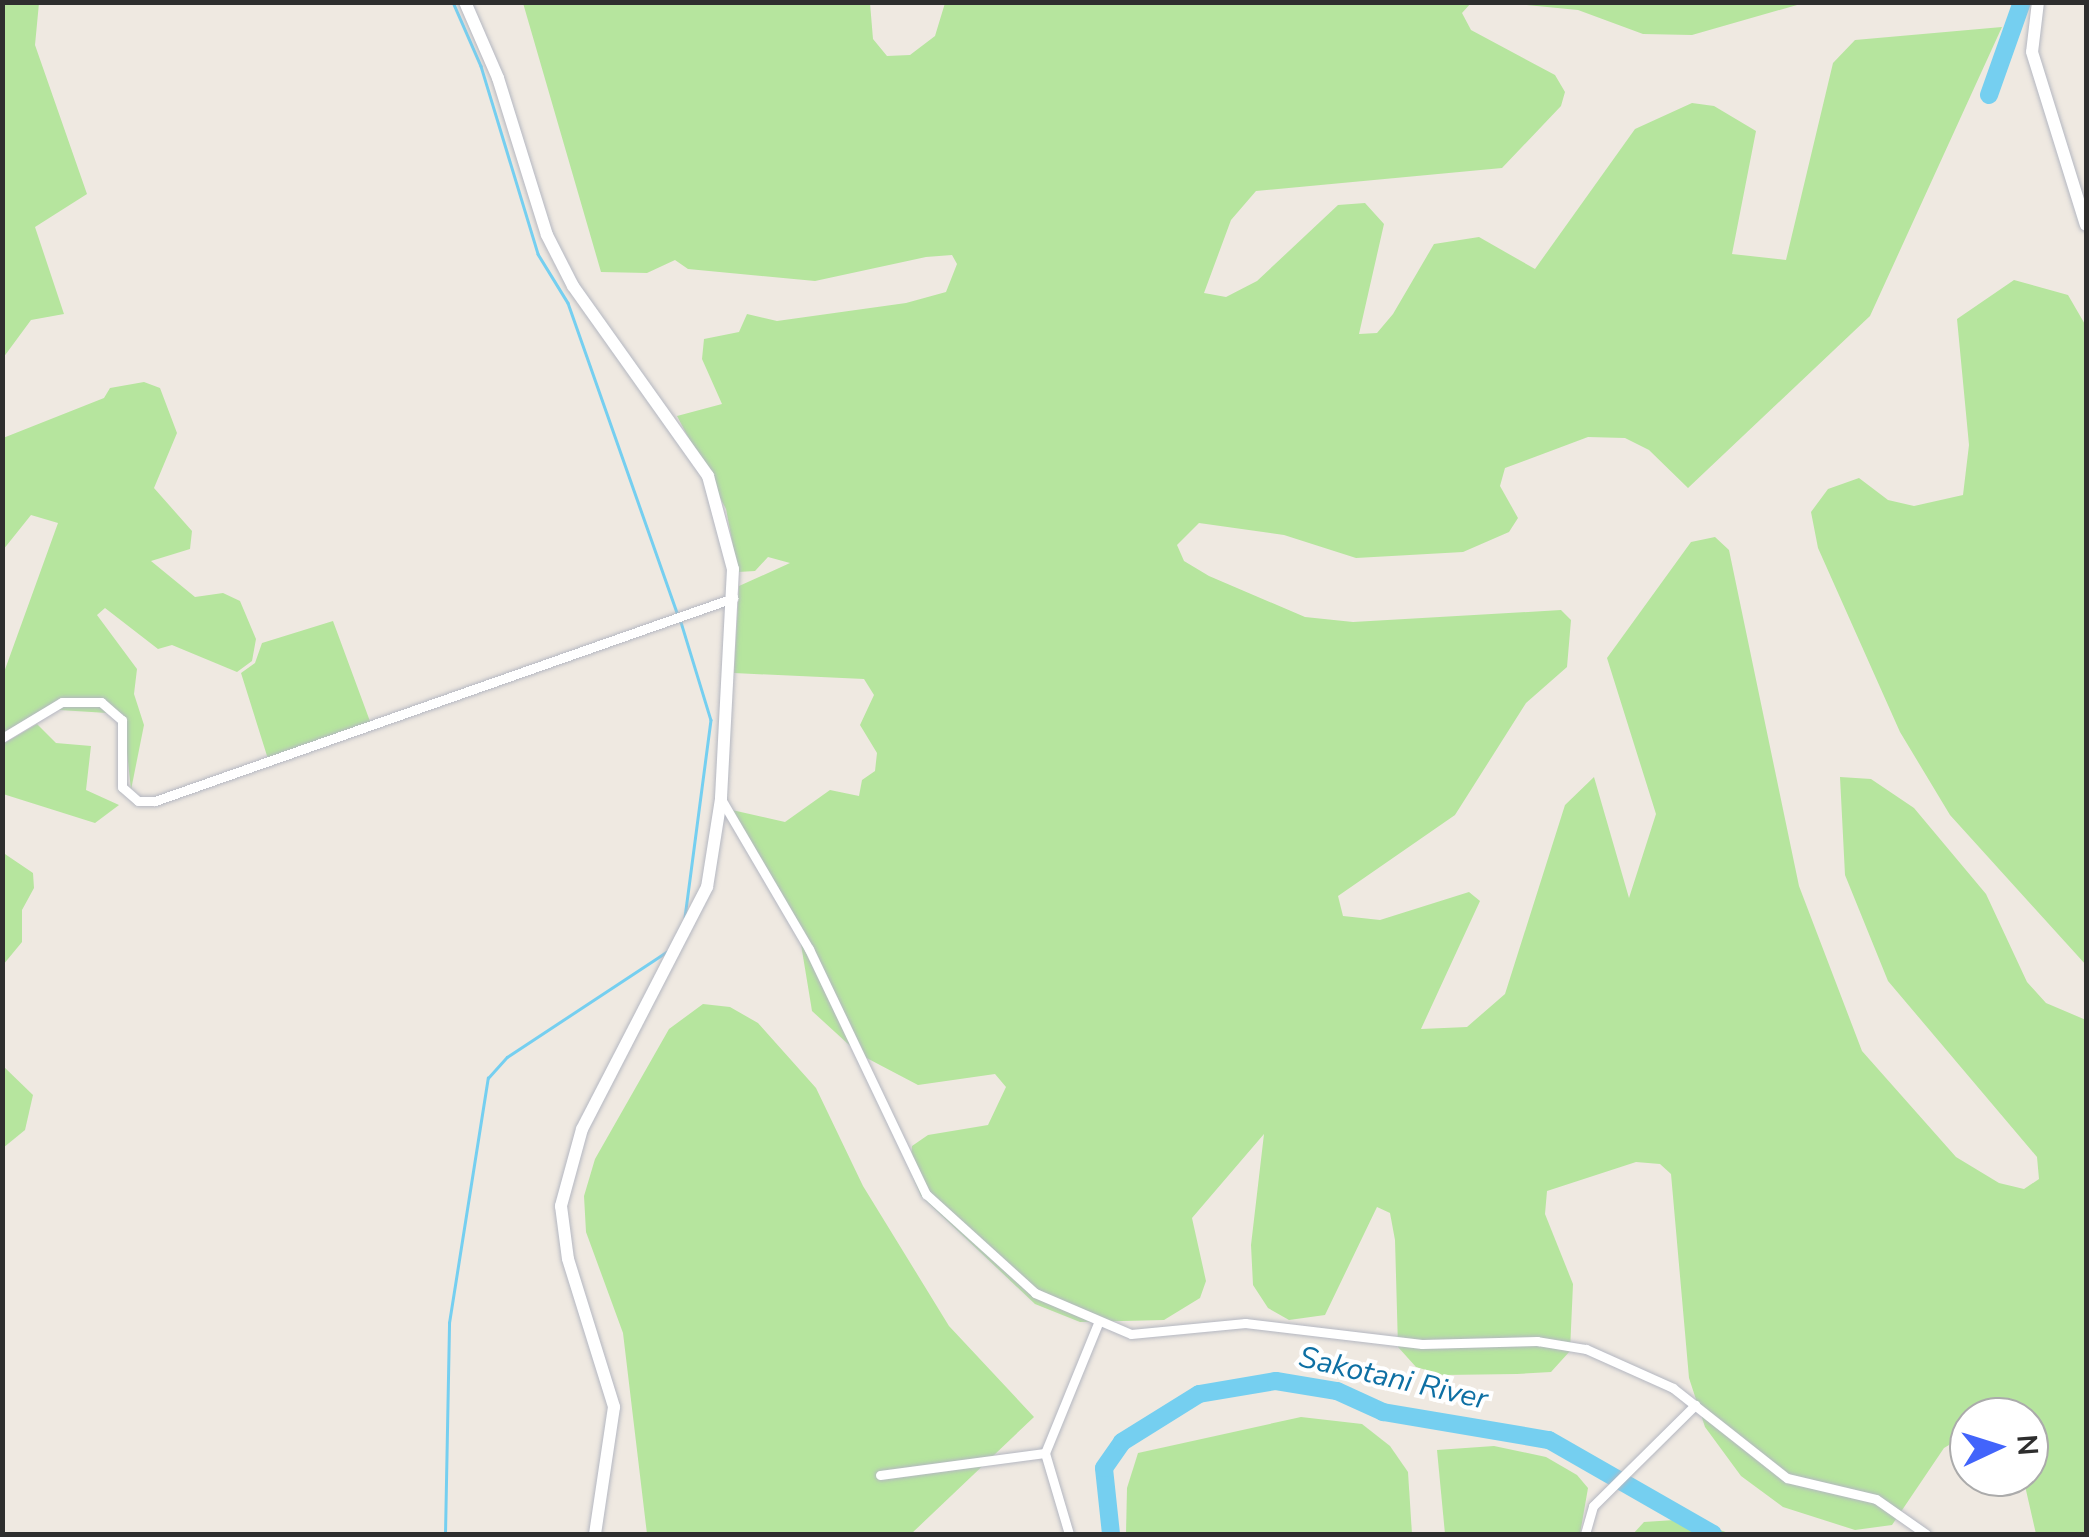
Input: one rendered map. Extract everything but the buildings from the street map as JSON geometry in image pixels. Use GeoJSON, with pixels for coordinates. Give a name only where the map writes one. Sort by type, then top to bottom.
{"type":"FeatureCollection","features":[{"type":"Feature","properties":{"kind":"main road"},"geometry":{"type":"LineString","coordinates":[[465,2],[573,286],[708,476],[728,536],[734,598],[721,799],[699,915],[582,1129],[561,1206],[568,1259],[614,1408],[595,1534]]}},
{"type":"Feature","properties":{"kind":"main road"},"geometry":{"type":"LineString","coordinates":[[2038,2],[2032,52],[2086,225]]}},
{"type":"Feature","properties":{"kind":"street"},"geometry":{"type":"LineString","coordinates":[[2,738],[62,702],[101,702],[122,720],[122,787],[138,800],[155,801],[734,598]]}},
{"type":"Feature","properties":{"kind":"street"},"geometry":{"type":"LineString","coordinates":[[721,799],[809,949],[926,1194],[1015,1280],[1098,1323],[1131,1334],[1245,1322],[1422,1344],[1561,1343],[1652,1376],[1787,1478],[1876,1499],[1926,1534]]}},
{"type":"Feature","properties":{"kind":"street"},"geometry":{"type":"LineString","coordinates":[[1069,1534],[1045,1453],[1098,1323]]}},
{"type":"Feature","properties":{"kind":"street"},"geometry":{"type":"LineString","coordinates":[[1584,1534],[1593,1506],[1695,1405]]}},
{"type":"Feature","properties":{"kind":"street"},"geometry":{"type":"LineString","coordinates":[[880,1475],[1045,1453]]}},
{"type":"Feature","properties":{"kind":"green space"},"geometry":{"type":"Polygon","coordinates":[[[1804,2],[1692,35],[1643,34],[1578,10],[1506,3],[1804,2]]]}},
{"type":"Feature","properties":{"kind":"green space"},"geometry":{"type":"Polygon","coordinates":[[[2,3],[39,3],[35,45],[87,194],[35,227],[64,314],[31,320],[3,358],[2,3]]]}},
{"type":"Feature","properties":{"kind":"green space"},"geometry":{"type":"Polygon","coordinates":[[[523,3],[870,3],[873,39],[887,56],[910,55],[935,36],[945,3],[1471,3],[1462,13],[1471,30],[1555,75],[1565,92],[1561,106],[1502,168],[1256,191],[1231,220],[1204,293],[1226,297],[1257,281],[1338,205],[1365,203],[1384,224],[1359,334],[1377,333],[1393,314],[1434,244],[1479,237],[1535,269],[1635,129],[1692,103],[1714,106],[1756,131],[1732,254],[1786,260],[1833,63],[1855,40],[2002,27],[1870,316],[1688,488],[1649,450],[1625,438],[1588,437],[1505,468],[1500,486],[1518,518],[1509,532],[1463,552],[1356,558],[1284,535],[1199,523],[1177,545],[1184,561],[1209,576],[1305,617],[1353,622],[1561,610],[1571,620],[1567,667],[1526,703],[1455,815],[1338,896],[1343,916],[1380,920],[1469,892],[1480,901],[1421,1029],[1467,1027],[1505,994],[1565,805],[1594,777],[1629,898],[1656,814],[1607,658],[1691,542],[1715,537],[1729,550],[1799,886],[1862,1051],[1956,1157],[1999,1183],[2024,1189],[2039,1179],[2037,1157],[1888,981],[1845,875],[1840,777],[1871,779],[1914,808],[1986,894],[2027,982],[2046,1003],[2086,1020],[2086,1534],[2036,1534],[2028,1497],[2049,1497],[2049,1397],[1949,1397],[1949,1445],[1892,1525],[1855,1530],[1783,1507],[1741,1476],[1705,1427],[1689,1378],[1671,1174],[1660,1164],[1636,1162],[1547,1191],[1545,1214],[1573,1284],[1570,1351],[1551,1372],[1443,1375],[1416,1367],[1398,1347],[1395,1240],[1390,1213],[1377,1207],[1325,1315],[1289,1320],[1268,1308],[1253,1285],[1251,1245],[1264,1134],[1192,1218],[1206,1281],[1200,1298],[1164,1320],[1080,1322],[1035,1304],[921,1196],[910,1170],[912,1146],[928,1135],[988,1125],[1006,1087],[995,1074],[918,1085],[859,1054],[812,1011],[798,926],[732,810],[785,822],[830,790],[859,796],[862,780],[875,771],[877,753],[860,725],[874,695],[864,679],[734,673],[739,586],[790,563],[768,557],[755,571],[738,572],[726,509],[677,416],[722,404],[702,359],[704,339],[739,332],[747,314],[777,321],[906,303],[946,292],[957,264],[952,255],[926,257],[815,281],[688,269],[675,260],[647,273],[601,272],[523,3]]]}},
{"type":"Feature","properties":{"kind":"green space"},"geometry":{"type":"Polygon","coordinates":[[[2014,280],[2068,295],[2086,326],[2086,965],[1950,815],[1900,732],[1818,548],[1811,512],[1828,489],[1859,478],[1888,500],[1914,506],[1963,495],[1969,445],[1957,319],[2014,280]]]}},
{"type":"Feature","properties":{"kind":"green space"},"geometry":{"type":"Polygon","coordinates":[[[144,382],[160,388],[177,433],[154,488],[192,531],[190,549],[151,561],[195,597],[223,593],[240,601],[256,639],[252,661],[237,672],[172,645],[158,649],[105,608],[97,615],[137,669],[134,694],[144,725],[131,790],[123,714],[44,709],[3,733],[3,675],[58,523],[31,515],[3,550],[3,438],[104,398],[110,388],[144,382]]]}},
{"type":"Feature","properties":{"kind":"green space"},"geometry":{"type":"Polygon","coordinates":[[[333,621],[371,724],[268,759],[241,673],[255,663],[262,643],[333,621]]]}},
{"type":"Feature","properties":{"kind":"green space"},"geometry":{"type":"Polygon","coordinates":[[[37,724],[56,743],[91,746],[86,790],[119,805],[95,823],[3,794],[3,744],[37,724]]]}},
{"type":"Feature","properties":{"kind":"green space"},"geometry":{"type":"Polygon","coordinates":[[[2,852],[33,873],[34,888],[22,910],[22,942],[3,965],[2,852]]]}},
{"type":"Feature","properties":{"kind":"green space"},"geometry":{"type":"Polygon","coordinates":[[[703,1004],[730,1007],[758,1023],[816,1088],[863,1186],[949,1326],[1034,1417],[911,1534],[647,1534],[623,1333],[586,1232],[584,1196],[595,1159],[669,1029],[703,1004]]]}},
{"type":"Feature","properties":{"kind":"green space"},"geometry":{"type":"Polygon","coordinates":[[[2,1065],[33,1095],[25,1130],[3,1148],[2,1065]]]}},
{"type":"Feature","properties":{"kind":"green space"},"geometry":{"type":"Polygon","coordinates":[[[1301,1417],[1362,1424],[1390,1446],[1408,1472],[1412,1534],[1126,1534],[1127,1488],[1138,1453],[1301,1417]]]}},
{"type":"Feature","properties":{"kind":"green space"},"geometry":{"type":"Polygon","coordinates":[[[1494,1446],[1546,1457],[1577,1475],[1588,1488],[1580,1534],[1445,1534],[1437,1450],[1494,1446]]]}},
{"type":"Feature","properties":{"kind":"green space"},"geometry":{"type":"Polygon","coordinates":[[[1690,1519],[1731,1534],[1633,1534],[1644,1522],[1690,1519]]]}},
{"type":"Feature","properties":{"kind":"waterway"},"geometry":{"type":"LineString","coordinates":[[453,2],[481,66],[538,254],[568,303],[678,615]]}},
{"type":"Feature","properties":{"kind":"waterway"},"geometry":{"type":"LineString","coordinates":[[1989,95],[2022,2]]}},
{"type":"Feature","properties":{"kind":"waterway"},"geometry":{"type":"LineString","coordinates":[[681,622],[711,720],[685,917]]}},
{"type":"Feature","properties":{"kind":"waterway"},"geometry":{"type":"LineString","coordinates":[[445,1534],[449,1323],[488,1078],[507,1057],[668,951]]}},
{"type":"Feature","properties":{"kind":"waterway","name":"Sakotani River"},"geometry":{"type":"LineString","coordinates":[[1111,1534],[1104,1468],[1122,1442],[1199,1394],[1276,1381],[1337,1391],[1383,1412],[1549,1440],[1713,1534]]}}]}
